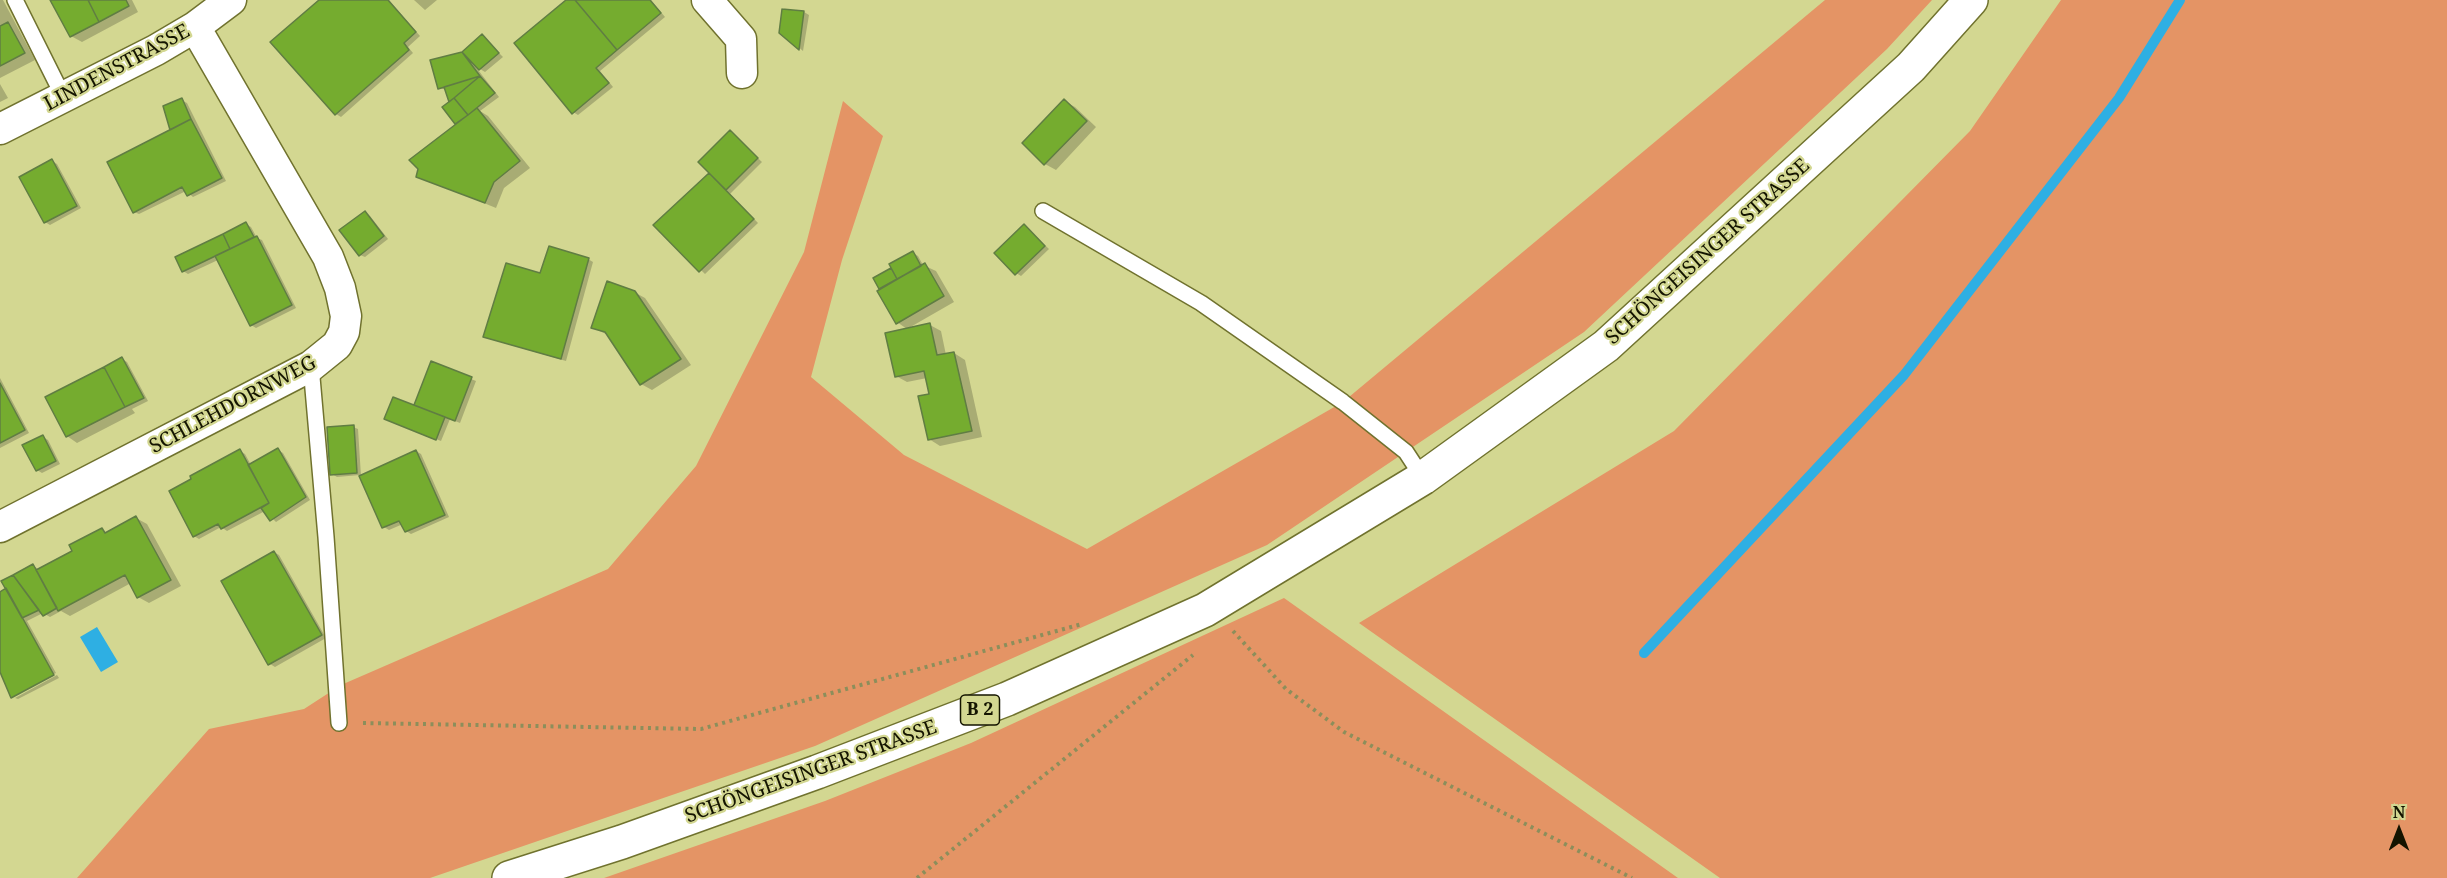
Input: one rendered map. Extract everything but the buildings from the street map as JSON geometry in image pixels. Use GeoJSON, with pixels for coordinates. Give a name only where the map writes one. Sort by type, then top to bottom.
{"type":"FeatureCollection","features":[{"type":"Feature","properties":{"kind":"main road","name":"SCHÖNGEISINGER STRASSE"},"geometry":{"type":"LineString","coordinates":[[509,878],[644,834],[818,772],[951,721],[1006,699],[1205,610],[1423,478],[1606,346],[1911,67],[1971,0]]}},
{"type":"Feature","properties":{"kind":"street","name":"LINDENSTRASSE"},"geometry":{"type":"LineString","coordinates":[[0,129],[195,27],[231,0]]}},
{"type":"Feature","properties":{"kind":"street"},"geometry":{"type":"LineString","coordinates":[[707,0],[741,39],[742,73]]}},
{"type":"Feature","properties":{"kind":"street","name":"SCHLEHDORNWEG"},"geometry":{"type":"LineString","coordinates":[[0,527],[311,366],[337,345],[344,332],[346,316],[340,288],[328,258],[195,27]]}},
{"type":"Feature","properties":{"kind":"lane"},"geometry":{"type":"LineString","coordinates":[[15,0],[63,96]]}},
{"type":"Feature","properties":{"kind":"lane"},"geometry":{"type":"LineString","coordinates":[[1043,211],[1201,303],[1343,402],[1406,452],[1423,478]]}},
{"type":"Feature","properties":{"kind":"lane"},"geometry":{"type":"LineString","coordinates":[[311,366],[339,723]]}},
{"type":"Feature","properties":{"kind":"path"},"geometry":{"type":"LineString","coordinates":[[1205,610],[1229,627],[1286,689],[1344,732],[1632,878]]}},
{"type":"Feature","properties":{"kind":"path"},"geometry":{"type":"LineString","coordinates":[[339,723],[701,729],[1092,622]]}},
{"type":"Feature","properties":{"kind":"path"},"geometry":{"type":"LineString","coordinates":[[917,878],[1202,649]]}},
{"type":"Feature","properties":{"kind":"shaded area"},"geometry":{"type":"Polygon","coordinates":[[[1825,0],[1932,0],[1887,49],[1584,332],[1267,545],[815,746],[430,878],[77,878],[209,729],[304,709],[341,685],[608,569],[696,466],[804,252],[843,101],[883,136],[842,260],[811,377],[904,455],[1087,549],[1343,402],[1825,0]]]}},
{"type":"Feature","properties":{"kind":"shaded area"},"geometry":{"type":"Polygon","coordinates":[[[2061,0],[2447,0],[2447,878],[1720,878],[1359,623],[1674,431],[1970,131],[2061,0]]]}},
{"type":"Feature","properties":{"kind":"shaded area"},"geometry":{"type":"Polygon","coordinates":[[[1284,598],[1678,878],[604,878],[825,801],[971,743],[1284,598]]]}},
{"type":"Feature","properties":{"kind":"water"},"geometry":{"type":"Polygon","coordinates":[[[97,627],[118,662],[101,672],[80,637],[97,627]]]}},
{"type":"Feature","properties":{"kind":"waterway"},"geometry":{"type":"LineString","coordinates":[[1644,653],[1904,375],[2119,98],[2180,0]]}}]}
